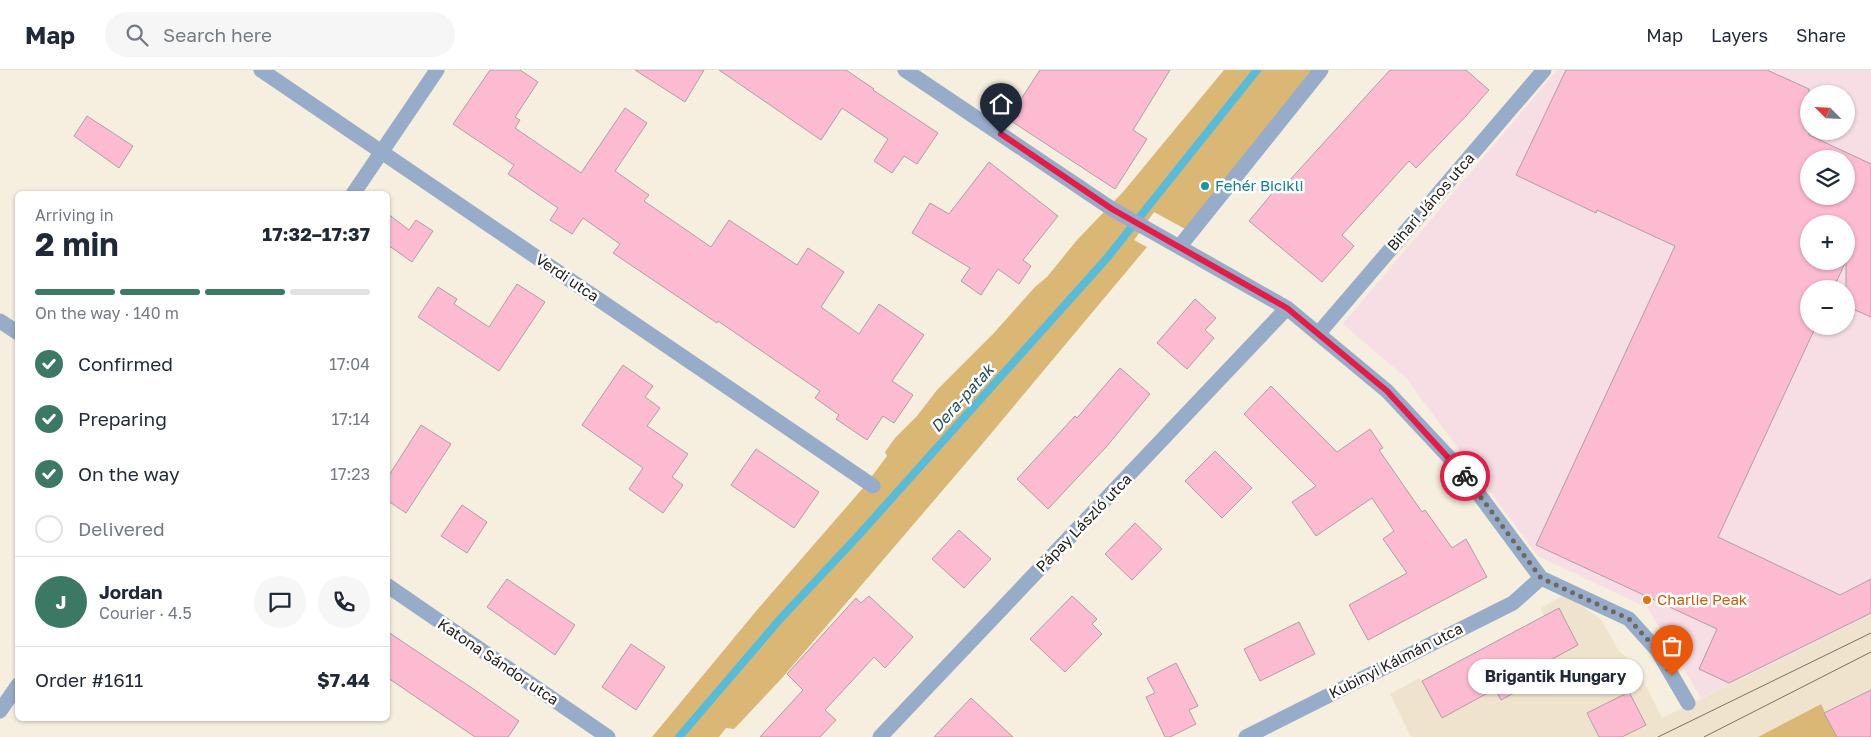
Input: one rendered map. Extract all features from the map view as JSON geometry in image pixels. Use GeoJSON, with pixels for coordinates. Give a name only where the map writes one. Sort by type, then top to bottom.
{"type":"FeatureCollection","features":[{"type":"Feature","properties":{"kind":"street","name":"Verdi utca"},"geometry":{"type":"LineString","coordinates":[[261,70],[873,486]]}},
{"type":"Feature","properties":{"kind":"street"},"geometry":{"type":"LineString","coordinates":[[355,191],[437,70]]}},
{"type":"Feature","properties":{"kind":"street"},"geometry":{"type":"LineString","coordinates":[[906,70],[1122,216],[1180,246],[1287,308],[1387,391],[1460,469],[1541,578],[1629,619],[1657,650],[1688,703]]}},
{"type":"Feature","properties":{"kind":"street"},"geometry":{"type":"LineString","coordinates":[[1180,246],[1321,70]]}},
{"type":"Feature","properties":{"kind":"street","name":"Bihari János utca"},"geometry":{"type":"LineString","coordinates":[[1318,334],[1544,70]]}},
{"type":"Feature","properties":{"kind":"street","name":"Pápay László utca"},"geometry":{"type":"LineString","coordinates":[[880,737],[1287,308]]}},
{"type":"Feature","properties":{"kind":"street"},"geometry":{"type":"LineString","coordinates":[[0,321],[15,331]]}},
{"type":"Feature","properties":{"kind":"street","name":"Kubinyi Kálmán utca"},"geometry":{"type":"LineString","coordinates":[[1246,737],[1513,603],[1541,578]]}},
{"type":"Feature","properties":{"kind":"street","name":"Katona Sándor utca"},"geometry":{"type":"LineString","coordinates":[[390,587],[608,737]]}},
{"type":"Feature","properties":{"kind":"street"},"geometry":{"type":"LineString","coordinates":[[0,711],[15,689]]}},
{"type":"Feature","properties":{"kind":"shaded area"},"geometry":{"type":"Polygon","coordinates":[[[1224,70],[1315,70],[1187,230],[1154,212],[1134,240],[1147,247],[978,449],[782,678],[734,729],[726,728],[719,737],[652,737],[757,610],[863,488],[887,456],[885,452],[895,438],[917,416],[937,390],[993,334],[1035,287],[1047,277],[1077,240],[1123,192],[1224,70]]]}},
{"type":"Feature","properties":{"kind":"shaded area"},"geometry":{"type":"Polygon","coordinates":[[[1557,70],[1871,70],[1871,615],[1701,698],[1648,608],[1538,556],[1406,378],[1343,324],[1557,70]]]}},
{"type":"Feature","properties":{"kind":"shaded area"},"geometry":{"type":"Polygon","coordinates":[[[1564,595],[1600,618],[1619,651],[1635,665],[1662,718],[1871,615],[1871,690],[1824,713],[1820,704],[1758,737],[1411,737],[1390,694],[1420,678],[1422,681],[1544,616],[1541,608],[1564,595]]]}},
{"type":"Feature","properties":{"kind":"shaded area"},"geometry":{"type":"Polygon","coordinates":[[[1821,704],[1837,737],[1758,737],[1821,704]]]}},
{"type":"Feature","properties":{"kind":"building"},"geometry":{"type":"Polygon","coordinates":[[[490,70],[520,70],[538,82],[515,117],[520,120],[515,128],[581,173],[625,108],[647,123],[615,171],[649,195],[644,201],[711,247],[729,220],[797,265],[808,248],[844,272],[821,307],[859,334],[879,304],[924,335],[892,381],[913,395],[894,423],[883,416],[867,440],[836,419],[839,415],[815,398],[820,391],[718,321],[717,323],[613,253],[620,244],[583,218],[572,234],[550,220],[558,208],[508,174],[514,165],[453,124],[490,70]]]}},
{"type":"Feature","properties":{"kind":"building"},"geometry":{"type":"Polygon","coordinates":[[[635,70],[704,70],[685,102],[635,70]]]}},
{"type":"Feature","properties":{"kind":"building"},"geometry":{"type":"Polygon","coordinates":[[[719,70],[846,70],[938,133],[917,164],[904,156],[892,173],[874,161],[888,139],[842,108],[821,140],[719,70]]]}},
{"type":"Feature","properties":{"kind":"building"},"geometry":{"type":"Polygon","coordinates":[[[1040,70],[1170,70],[1133,130],[1147,139],[1115,189],[1008,119],[1040,70]]]}},
{"type":"Feature","properties":{"kind":"building"},"geometry":{"type":"Polygon","coordinates":[[[1390,70],[1466,70],[1489,90],[1416,168],[1409,161],[1342,235],[1354,246],[1322,282],[1249,221],[1275,190],[1278,193],[1390,70]]]}},
{"type":"Feature","properties":{"kind":"building"},"geometry":{"type":"Polygon","coordinates":[[[1566,70],[1767,70],[1800,85],[1800,140],[1820,140],[1841,150],[1800,150],[1800,205],[1855,205],[1855,157],[1871,164],[1871,317],[1855,310],[1855,280],[1846,280],[1846,270],[1855,270],[1855,215],[1800,215],[1800,270],[1842,270],[1837,280],[1800,280],[1800,335],[1812,335],[1718,537],[1840,595],[1871,579],[1871,613],[1729,683],[1699,669],[1717,629],[1536,545],[1675,246],[1597,210],[1596,213],[1516,175],[1566,70]]]}},
{"type":"Feature","properties":{"kind":"building"},"geometry":{"type":"Polygon","coordinates":[[[87,116],[133,146],[119,168],[74,136],[87,116]]]}},
{"type":"Feature","properties":{"kind":"building"},"geometry":{"type":"Polygon","coordinates":[[[989,162],[1058,216],[1023,260],[1031,266],[1019,284],[998,269],[981,295],[961,281],[970,268],[912,233],[930,203],[949,214],[989,162]]]}},
{"type":"Feature","properties":{"kind":"building"},"geometry":{"type":"Polygon","coordinates":[[[390,216],[409,230],[416,220],[433,231],[412,262],[390,246],[390,216]]]}},
{"type":"Feature","properties":{"kind":"building"},"geometry":{"type":"Polygon","coordinates":[[[517,284],[545,302],[499,371],[418,317],[438,287],[457,299],[454,304],[489,327],[517,284]]]}},
{"type":"Feature","properties":{"kind":"building"},"geometry":{"type":"Polygon","coordinates":[[[1195,299],[1216,318],[1205,330],[1214,338],[1187,369],[1157,343],[1195,299]]]}},
{"type":"Feature","properties":{"kind":"building"},"geometry":{"type":"Polygon","coordinates":[[[623,365],[653,386],[645,397],[660,408],[647,426],[688,454],[672,477],[683,485],[663,513],[629,489],[643,468],[582,425],[623,365]]]}},
{"type":"Feature","properties":{"kind":"building"},"geometry":{"type":"Polygon","coordinates":[[[1120,368],[1150,394],[1107,446],[1048,509],[1017,479],[1075,416],[1077,418],[1120,368]]]}},
{"type":"Feature","properties":{"kind":"building"},"geometry":{"type":"Polygon","coordinates":[[[1271,386],[1337,452],[1370,429],[1383,448],[1379,450],[1422,512],[1425,510],[1452,548],[1466,539],[1487,577],[1368,640],[1349,605],[1407,573],[1383,539],[1394,531],[1372,498],[1316,536],[1292,502],[1316,486],[1244,414],[1271,386]]]}},
{"type":"Feature","properties":{"kind":"building"},"geometry":{"type":"Polygon","coordinates":[[[421,425],[451,444],[406,513],[390,502],[390,474],[421,425]]]}},
{"type":"Feature","properties":{"kind":"building"},"geometry":{"type":"Polygon","coordinates":[[[756,449],[819,492],[794,528],[731,485],[756,449]]]}},
{"type":"Feature","properties":{"kind":"building"},"geometry":{"type":"Polygon","coordinates":[[[1215,451],[1252,488],[1222,518],[1185,481],[1215,451]]]}},
{"type":"Feature","properties":{"kind":"building"},"geometry":{"type":"Polygon","coordinates":[[[462,505],[487,522],[467,553],[441,536],[462,505]]]}},
{"type":"Feature","properties":{"kind":"building"},"geometry":{"type":"Polygon","coordinates":[[[1135,523],[1162,549],[1132,580],[1105,554],[1135,523]]]}},
{"type":"Feature","properties":{"kind":"building"},"geometry":{"type":"Polygon","coordinates":[[[959,530],[991,559],[964,588],[932,559],[959,530]]]}},
{"type":"Feature","properties":{"kind":"building"},"geometry":{"type":"Polygon","coordinates":[[[507,579],[575,625],[555,655],[487,607],[507,579]]]}},
{"type":"Feature","properties":{"kind":"building"},"geometry":{"type":"Polygon","coordinates":[[[869,596],[913,637],[885,668],[874,657],[825,710],[836,720],[820,737],[760,737],[803,690],[787,674],[856,598],[861,603],[869,596]]]}},
{"type":"Feature","properties":{"kind":"building"},"geometry":{"type":"Polygon","coordinates":[[[1072,596],[1097,619],[1092,624],[1102,634],[1065,672],[1030,639],[1072,596]]]}},
{"type":"Feature","properties":{"kind":"building"},"geometry":{"type":"Polygon","coordinates":[[[1559,608],[1578,645],[1536,668],[1542,678],[1501,700],[1495,689],[1442,718],[1422,681],[1559,608]]]}},
{"type":"Feature","properties":{"kind":"building"},"geometry":{"type":"Polygon","coordinates":[[[1299,622],[1315,654],[1260,681],[1244,649],[1299,622]]]}},
{"type":"Feature","properties":{"kind":"building"},"geometry":{"type":"Polygon","coordinates":[[[390,633],[519,721],[508,737],[475,737],[390,679],[390,633]]]}},
{"type":"Feature","properties":{"kind":"building"},"geometry":{"type":"Polygon","coordinates":[[[631,644],[665,667],[636,710],[602,687],[631,644]]]}},
{"type":"Feature","properties":{"kind":"building"},"geometry":{"type":"Polygon","coordinates":[[[1176,663],[1198,706],[1189,710],[1196,724],[1170,737],[1165,737],[1146,697],[1155,693],[1147,678],[1176,663]]]}},
{"type":"Feature","properties":{"kind":"building"},"geometry":{"type":"Polygon","coordinates":[[[1871,690],[1871,737],[1837,737],[1824,713],[1871,690]]]}},
{"type":"Feature","properties":{"kind":"building"},"geometry":{"type":"Polygon","coordinates":[[[1629,692],[1646,725],[1622,737],[1599,737],[1587,713],[1629,692]]]}},
{"type":"Feature","properties":{"kind":"building"},"geometry":{"type":"Polygon","coordinates":[[[971,698],[1013,737],[934,737],[971,698]]]}},
{"type":"Feature","properties":{"kind":"waterway","name":"Dera-patak"},"geometry":{"type":"LineString","coordinates":[[679,737],[781,618],[857,537],[1107,258],[1257,70]]}},
{"type":"Feature","properties":{"kind":"tram line"},"geometry":{"type":"LineString","coordinates":[[1658,737],[1871,633]]}},
{"type":"Feature","properties":{"kind":"tram line"},"geometry":{"type":"LineString","coordinates":[[1704,737],[1871,652]]}},
{"type":"Feature","properties":{"kind":"way so far"},"geometry":{"type":"LineString","coordinates":[[1465,476],[1541,578],[1629,619],[1657,650],[1672,676]]}},
{"type":"Feature","properties":{"kind":"place","name":"Fehér Bicikli"},"geometry":{"type":"Point","coordinates":[1205,186]}},
{"type":"Feature","properties":{"kind":"place","name":"Charlie Peak"},"geometry":{"type":"Point","coordinates":[1647,600]}},
{"type":"Feature","properties":{"kind":"place","name":"Brigantik Hungary"},"geometry":{"type":"Point","coordinates":[1672,676]}},
{"type":"Feature","properties":{"kind":"route"},"geometry":{"type":"LineString","coordinates":[[1001,134],[1122,216],[1180,246],[1287,308],[1387,391],[1465,476]]}}]}
